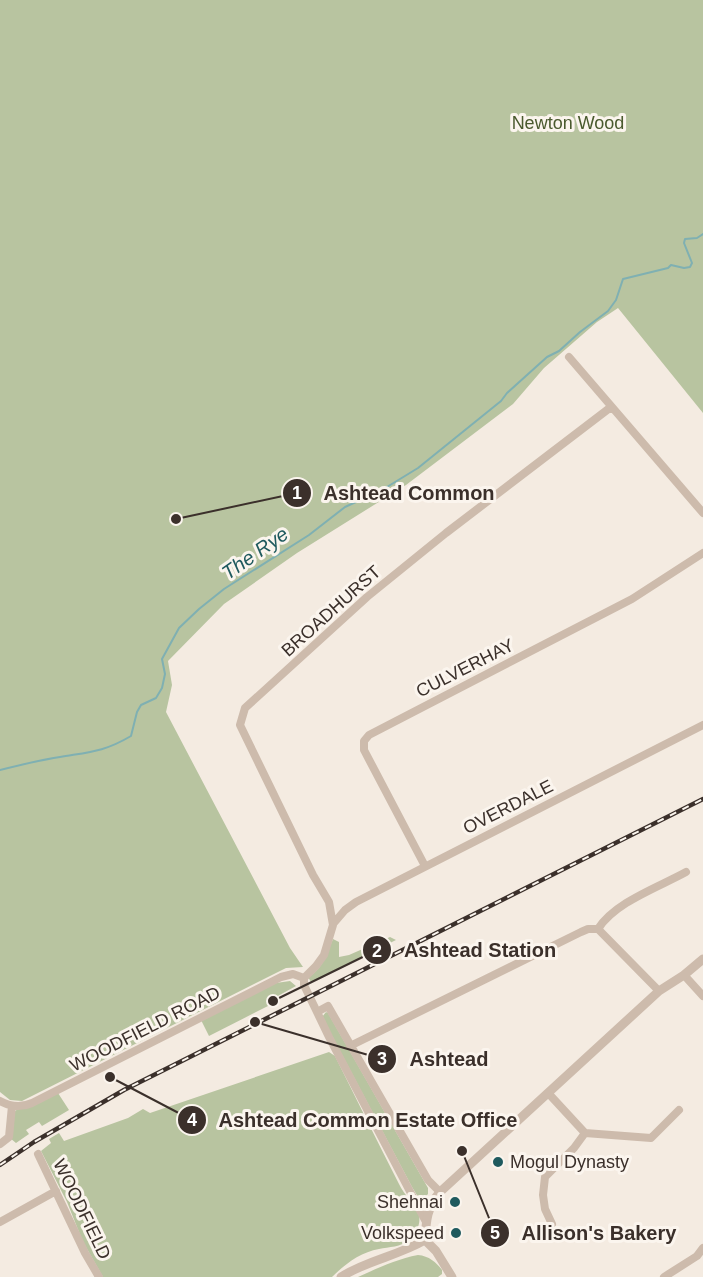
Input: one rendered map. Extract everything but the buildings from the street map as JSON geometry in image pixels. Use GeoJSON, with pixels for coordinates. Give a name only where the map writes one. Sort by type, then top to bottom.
{"type":"FeatureCollection","features":[{"type":"Feature","properties":{"kind":"street"},"geometry":{"type":"LineString","coordinates":[[569,357],[703,513]]}},
{"type":"Feature","properties":{"kind":"street","name":"BROADHURST"},"geometry":{"type":"LineString","coordinates":[[304,978],[324,955],[333,925],[329,902],[313,875],[240,725],[245,708],[367,597],[446,533],[611,407]]}},
{"type":"Feature","properties":{"kind":"street","name":"CULVERHAY"},"geometry":{"type":"LineString","coordinates":[[425,866],[364,750],[364,741],[369,735],[632,599],[703,553]]}},
{"type":"Feature","properties":{"kind":"street","name":"OVERDALE"},"geometry":{"type":"LineString","coordinates":[[333,925],[349,906],[703,725]]}},
{"type":"Feature","properties":{"kind":"street"},"geometry":{"type":"LineString","coordinates":[[598,929],[603,920],[618,908],[686,872]]}},
{"type":"Feature","properties":{"kind":"street"},"geometry":{"type":"LineString","coordinates":[[329,902],[349,906]]}},
{"type":"Feature","properties":{"kind":"street"},"geometry":{"type":"LineString","coordinates":[[350,1046],[588,929],[598,929],[659,991]]}},
{"type":"Feature","properties":{"kind":"street"},"geometry":{"type":"LineString","coordinates":[[452,1277],[436,1251],[425,1240],[430,1204],[440,1192],[659,991],[703,959]]}},
{"type":"Feature","properties":{"kind":"street","name":"WOODFIELD ROAD"},"geometry":{"type":"LineString","coordinates":[[12,1106],[20,1107],[32,1103],[281,977],[293,974],[304,978]]}},
{"type":"Feature","properties":{"kind":"street"},"geometry":{"type":"LineString","coordinates":[[684,975],[703,996]]}},
{"type":"Feature","properties":{"kind":"street"},"geometry":{"type":"LineString","coordinates":[[304,978],[304,985],[317,1012],[426,1222]]}},
{"type":"Feature","properties":{"kind":"street"},"geometry":{"type":"LineString","coordinates":[[317,1012],[328,1006],[428,1180],[440,1192]]}},
{"type":"Feature","properties":{"kind":"street"},"geometry":{"type":"LineString","coordinates":[[549,1094],[585,1133],[651,1138],[679,1110]]}},
{"type":"Feature","properties":{"kind":"street"},"geometry":{"type":"LineString","coordinates":[[0,1101],[12,1106],[9,1137],[0,1144]]}},
{"type":"Feature","properties":{"kind":"street"},"geometry":{"type":"LineString","coordinates":[[552,1224],[545,1209],[543,1194],[545,1177],[574,1148],[585,1133]]}},
{"type":"Feature","properties":{"kind":"street","name":"WOODFIELD"},"geometry":{"type":"LineString","coordinates":[[38,1154],[85,1253],[99,1277]]}},
{"type":"Feature","properties":{"kind":"street"},"geometry":{"type":"LineString","coordinates":[[0,1222],[56,1191]]}},
{"type":"Feature","properties":{"kind":"street"},"geometry":{"type":"LineString","coordinates":[[413,1197],[430,1204]]}},
{"type":"Feature","properties":{"kind":"street"},"geometry":{"type":"LineString","coordinates":[[341,1277],[365,1263],[412,1247],[425,1240]]}},
{"type":"Feature","properties":{"kind":"street"},"geometry":{"type":"LineString","coordinates":[[664,1277],[700,1256],[703,1248]]}},
{"type":"Feature","properties":{"kind":"green space","name":"Newton Wood"},"geometry":{"type":"Polygon","coordinates":[[[0,0],[703,0],[703,413],[618,308],[597,322],[544,368],[513,404],[406,485],[297,553],[224,604],[168,661],[172,685],[166,712],[290,948],[303,967],[286,968],[22,1101],[10,1100],[0,1092],[0,0]]]}},
{"type":"Feature","properties":{"kind":"green space"},"geometry":{"type":"Polygon","coordinates":[[[390,937],[396,940],[311,982],[308,977],[321,965],[333,939],[339,942],[339,957],[390,937]]]}},
{"type":"Feature","properties":{"kind":"green space"},"geometry":{"type":"Polygon","coordinates":[[[290,981],[296,986],[267,1002],[268,1006],[209,1036],[201,1020],[276,983],[290,981]]]}},
{"type":"Feature","properties":{"kind":"green space"},"geometry":{"type":"Polygon","coordinates":[[[326,1012],[428,1188],[428,1194],[424,1198],[418,1197],[412,1187],[322,1017],[326,1012]]]}},
{"type":"Feature","properties":{"kind":"green space"},"geometry":{"type":"Polygon","coordinates":[[[329,1052],[335,1056],[401,1188],[419,1215],[419,1225],[412,1238],[399,1245],[360,1256],[332,1277],[103,1277],[83,1242],[67,1202],[41,1151],[51,1143],[49,1139],[59,1133],[64,1141],[128,1118],[143,1109],[150,1113],[329,1052]]]}},
{"type":"Feature","properties":{"kind":"green space"},"geometry":{"type":"Polygon","coordinates":[[[58,1093],[69,1110],[42,1126],[39,1122],[26,1130],[29,1134],[16,1143],[10,1138],[14,1112],[58,1093]]]}},
{"type":"Feature","properties":{"kind":"green space"},"geometry":{"type":"Polygon","coordinates":[[[418,1255],[435,1262],[442,1270],[442,1274],[438,1277],[358,1277],[395,1261],[418,1255]]]}},
{"type":"Feature","properties":{"kind":"waterway","name":"The Rye"},"geometry":{"type":"LineString","coordinates":[[0,770],[96,751],[131,736],[141,705],[156,698],[162,688],[165,674],[162,659],[179,628],[199,609],[224,589],[309,535],[345,507],[382,490],[418,468],[501,401],[547,357],[559,351],[608,311],[616,300],[623,279],[668,268],[671,265],[690,267],[692,263],[684,243],[685,239],[697,238],[703,234]]}},
{"type":"Feature","properties":{"kind":"railway"},"geometry":{"type":"LineString","coordinates":[[0,1165],[34,1142],[124,1090],[703,799]]}},
{"type":"Feature","properties":{"kind":"place","name":"Ashtead Common"},"geometry":{"type":"Point","coordinates":[176,519]}},
{"type":"Feature","properties":{"kind":"place","name":"Ashtead Station"},"geometry":{"type":"Point","coordinates":[273,1001]}},
{"type":"Feature","properties":{"kind":"place","name":"Ashtead"},"geometry":{"type":"Point","coordinates":[255,1022]}},
{"type":"Feature","properties":{"kind":"place","name":"Ashtead Common Estate Office"},"geometry":{"type":"Point","coordinates":[110,1077]}},
{"type":"Feature","properties":{"kind":"place","name":"Allison's Bakery"},"geometry":{"type":"Point","coordinates":[462,1151]}},
{"type":"Feature","properties":{"kind":"place","name":"Mogul Dynasty"},"geometry":{"type":"Point","coordinates":[498,1162]}},
{"type":"Feature","properties":{"kind":"place","name":"Shehnai"},"geometry":{"type":"Point","coordinates":[455,1202]}},
{"type":"Feature","properties":{"kind":"place","name":"Volkspeed"},"geometry":{"type":"Point","coordinates":[456,1233]}}]}
